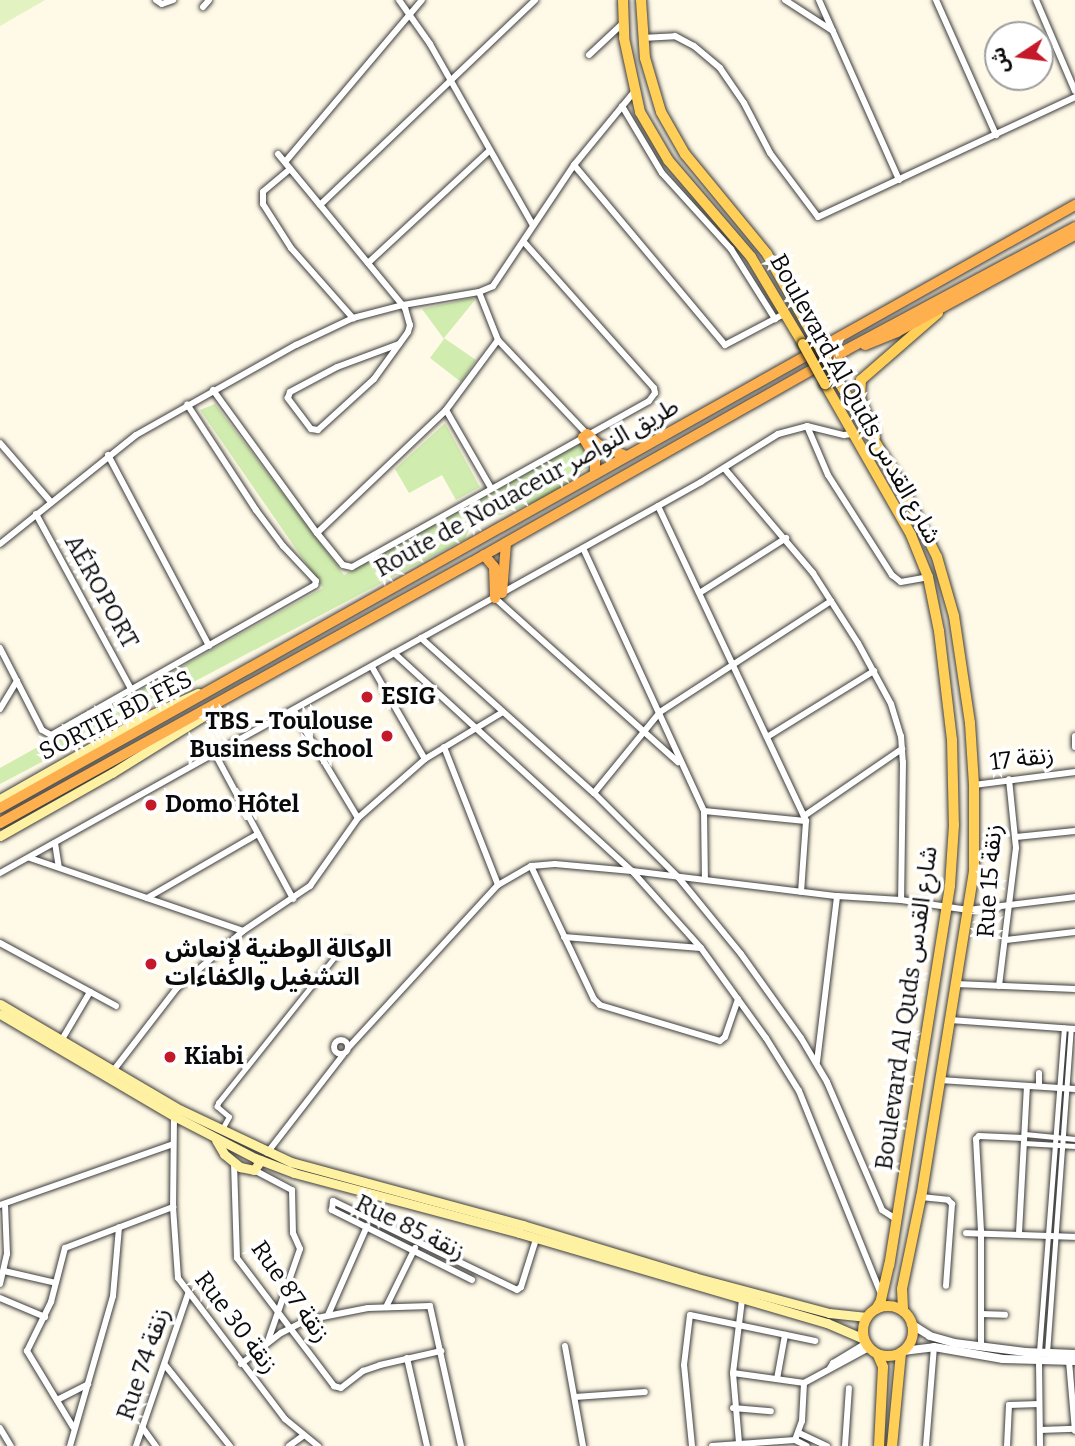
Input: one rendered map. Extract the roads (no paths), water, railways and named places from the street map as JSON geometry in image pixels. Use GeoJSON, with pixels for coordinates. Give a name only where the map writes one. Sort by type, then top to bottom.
{"type":"FeatureCollection","features":[{"type":"Feature","properties":{"kind":"highway","name":"Route de Nouaceur طريق النواصر"},"geometry":{"type":"LineString","coordinates":[[0,808],[1075,205]]}},
{"type":"Feature","properties":{"kind":"highway","name":"Route de Nouaceur طريق النواصر"},"geometry":{"type":"LineString","coordinates":[[0,824],[506,543],[846,350],[1075,227]]}},
{"type":"Feature","properties":{"kind":"highway"},"geometry":{"type":"LineString","coordinates":[[846,350],[887,337],[1075,235]]}},
{"type":"Feature","properties":{"kind":"highway"},"geometry":{"type":"LineString","coordinates":[[582,432],[599,445],[626,456]]}},
{"type":"Feature","properties":{"kind":"highway"},"geometry":{"type":"LineString","coordinates":[[582,432],[595,458],[595,474]]}},
{"type":"Feature","properties":{"kind":"highway"},"geometry":{"type":"LineString","coordinates":[[499,598],[506,543]]}},
{"type":"Feature","properties":{"kind":"highway"},"geometry":{"type":"LineString","coordinates":[[484,555],[494,567],[499,598]]}},
{"type":"Feature","properties":{"kind":"main road","name":"Boulevard Al Quds شارع القدس"},"geometry":{"type":"LineString","coordinates":[[623,0],[622,24],[640,112],[667,160],[751,257],[786,313],[911,535],[928,577],[939,631],[952,740],[954,825],[947,906],[896,1219],[882,1298],[876,1309]]}},
{"type":"Feature","properties":{"kind":"main road","name":"Boulevard Al Quds شارع القدس"},"geometry":{"type":"LineString","coordinates":[[642,0],[642,38],[651,86],[671,132],[702,177],[748,228],[767,254],[927,531],[941,567],[962,657],[974,785],[974,871],[920,1197],[902,1289],[902,1311]]}},
{"type":"Feature","properties":{"kind":"main road"},"geometry":{"type":"LineString","coordinates":[[875,441],[873,424],[860,398],[861,380],[946,306]]}},
{"type":"Feature","properties":{"kind":"main road","name":"SORTIE BD FÈS"},"geometry":{"type":"LineString","coordinates":[[0,799],[139,720],[213,687]]}},
{"type":"Feature","properties":{"kind":"main road"},"geometry":{"type":"LineString","coordinates":[[0,836],[161,744],[209,713],[224,699]]}},
{"type":"Feature","properties":{"kind":"main road"},"geometry":{"type":"LineString","coordinates":[[0,1003],[113,1071],[221,1130],[268,1152],[317,1170],[523,1224],[694,1278],[829,1313],[867,1317]]}},
{"type":"Feature","properties":{"kind":"main road"},"geometry":{"type":"LineString","coordinates":[[0,1016],[216,1140],[261,1160],[319,1180],[827,1323],[892,1356],[902,1352]]}},
{"type":"Feature","properties":{"kind":"main road"},"geometry":{"type":"LineString","coordinates":[[216,1140],[234,1163],[254,1170],[261,1160]]}},
{"type":"Feature","properties":{"kind":"main road"},"geometry":{"type":"LineString","coordinates":[[879,1446],[883,1367],[863,1332],[867,1317],[876,1309],[890,1307],[902,1311],[911,1324],[911,1339],[902,1352],[892,1446]]}},
{"type":"Feature","properties":{"kind":"street"},"geometry":{"type":"LineString","coordinates":[[156,0],[162,4],[173,0]]}},
{"type":"Feature","properties":{"kind":"street"},"geometry":{"type":"LineString","coordinates":[[203,7],[209,0]]}},
{"type":"Feature","properties":{"kind":"street"},"geometry":{"type":"LineString","coordinates":[[399,0],[533,225]]}},
{"type":"Feature","properties":{"kind":"street"},"geometry":{"type":"LineString","coordinates":[[285,162],[422,0]]}},
{"type":"Feature","properties":{"kind":"street"},"geometry":{"type":"LineString","coordinates":[[320,205],[535,0]]}},
{"type":"Feature","properties":{"kind":"street"},"geometry":{"type":"LineString","coordinates":[[785,0],[834,31]]}},
{"type":"Feature","properties":{"kind":"street"},"geometry":{"type":"LineString","coordinates":[[820,0],[899,180]]}},
{"type":"Feature","properties":{"kind":"street"},"geometry":{"type":"LineString","coordinates":[[936,0],[996,135]]}},
{"type":"Feature","properties":{"kind":"street"},"geometry":{"type":"LineString","coordinates":[[1036,0],[1075,92]]}},
{"type":"Feature","properties":{"kind":"street"},"geometry":{"type":"LineString","coordinates":[[589,55],[622,24]]}},
{"type":"Feature","properties":{"kind":"street"},"geometry":{"type":"LineString","coordinates":[[642,38],[675,36],[694,46],[720,68],[744,103],[770,153],[818,217],[1075,97]]}},
{"type":"Feature","properties":{"kind":"street"},"geometry":{"type":"LineString","coordinates":[[0,544],[108,455],[213,390],[353,318],[403,305],[479,292],[498,281],[574,165],[634,92]]}},
{"type":"Feature","properties":{"kind":"street"},"geometry":{"type":"LineString","coordinates":[[622,106],[662,173],[731,249],[775,319]]}},
{"type":"Feature","properties":{"kind":"street"},"geometry":{"type":"LineString","coordinates":[[368,263],[490,150]]}},
{"type":"Feature","properties":{"kind":"street"},"geometry":{"type":"LineString","coordinates":[[278,154],[403,305],[410,325],[399,344],[374,379],[317,430],[311,429],[288,398],[290,392],[337,366],[399,344]]}},
{"type":"Feature","properties":{"kind":"street"},"geometry":{"type":"LineString","coordinates":[[574,165],[725,345],[729,346],[786,313]]}},
{"type":"Feature","properties":{"kind":"street"},"geometry":{"type":"LineString","coordinates":[[290,169],[263,192],[263,204],[291,247],[353,318]]}},
{"type":"Feature","properties":{"kind":"street"},"geometry":{"type":"LineString","coordinates":[[213,390],[317,533],[343,565],[352,566],[491,488],[582,432],[649,401],[655,393],[654,388],[524,242]]}},
{"type":"Feature","properties":{"kind":"street"},"geometry":{"type":"LineString","coordinates":[[479,292],[498,340],[582,432]]}},
{"type":"Feature","properties":{"kind":"street"},"geometry":{"type":"LineString","coordinates":[[317,533],[446,410],[498,340]]}},
{"type":"Feature","properties":{"kind":"street"},"geometry":{"type":"LineString","coordinates":[[0,648],[47,736],[313,587],[316,581],[283,546],[256,510],[187,404]]}},
{"type":"Feature","properties":{"kind":"street"},"geometry":{"type":"LineString","coordinates":[[446,410],[491,488]]}},
{"type":"Feature","properties":{"kind":"street"},"geometry":{"type":"LineString","coordinates":[[807,426],[828,475],[892,575],[901,582],[928,577]]}},
{"type":"Feature","properties":{"kind":"street"},"geometry":{"type":"LineString","coordinates":[[0,873],[214,752],[499,598],[778,434],[807,426],[844,435],[852,434]]}},
{"type":"Feature","properties":{"kind":"street"},"geometry":{"type":"LineString","coordinates":[[0,443],[51,502]]}},
{"type":"Feature","properties":{"kind":"street"},"geometry":{"type":"LineString","coordinates":[[108,455],[209,646]]}},
{"type":"Feature","properties":{"kind":"street"},"geometry":{"type":"LineString","coordinates":[[724,468],[786,538],[831,601],[891,704],[902,749],[901,900]]}},
{"type":"Feature","properties":{"kind":"street"},"geometry":{"type":"LineString","coordinates":[[658,506],[701,592],[805,819],[802,892]]}},
{"type":"Feature","properties":{"kind":"street","name":"AÉROPORT"},"geometry":{"type":"LineString","coordinates":[[36,514],[131,689]]}},
{"type":"Feature","properties":{"kind":"street"},"geometry":{"type":"LineString","coordinates":[[701,592],[786,538]]}},
{"type":"Feature","properties":{"kind":"street"},"geometry":{"type":"LineString","coordinates":[[583,548],[704,811],[705,879]]}},
{"type":"Feature","properties":{"kind":"street"},"geometry":{"type":"LineString","coordinates":[[499,598],[681,765]]}},
{"type":"Feature","properties":{"kind":"street"},"geometry":{"type":"LineString","coordinates":[[594,793],[660,712],[831,601]]}},
{"type":"Feature","properties":{"kind":"street"},"geometry":{"type":"LineString","coordinates":[[421,638],[594,793],[678,877],[741,954],[817,1064],[882,1209],[896,1219]]}},
{"type":"Feature","properties":{"kind":"street"},"geometry":{"type":"LineString","coordinates":[[394,653],[632,871],[701,948],[799,1091],[882,1298]]}},
{"type":"Feature","properties":{"kind":"street"},"geometry":{"type":"LineString","coordinates":[[372,667],[425,759]]}},
{"type":"Feature","properties":{"kind":"street"},"geometry":{"type":"LineString","coordinates":[[767,737],[874,671]]}},
{"type":"Feature","properties":{"kind":"street"},"geometry":{"type":"LineString","coordinates":[[0,709],[17,681]]}},
{"type":"Feature","properties":{"kind":"street"},"geometry":{"type":"LineString","coordinates":[[293,710],[358,818]]}},
{"type":"Feature","properties":{"kind":"street"},"geometry":{"type":"LineString","coordinates":[[113,1071],[177,988],[243,931],[314,882],[358,818],[425,759],[503,712]]}},
{"type":"Feature","properties":{"kind":"street"},"geometry":{"type":"LineString","coordinates":[[444,747],[498,885]]}},
{"type":"Feature","properties":{"kind":"street"},"geometry":{"type":"LineString","coordinates":[[704,811],[805,819],[902,749]]}},
{"type":"Feature","properties":{"kind":"street"},"geometry":{"type":"LineString","coordinates":[[214,752],[293,899]]}},
{"type":"Feature","properties":{"kind":"street","name":"زنقة 17"},"geometry":{"type":"LineString","coordinates":[[974,785],[1075,772]]}},
{"type":"Feature","properties":{"kind":"street","name":"Rue 15 زنقة"},"geometry":{"type":"LineString","coordinates":[[999,986],[1011,905],[1016,837],[1009,779]]}},
{"type":"Feature","properties":{"kind":"street"},"geometry":{"type":"LineString","coordinates":[[1016,837],[1075,831]]}},
{"type":"Feature","properties":{"kind":"street"},"geometry":{"type":"LineString","coordinates":[[147,898],[258,834]]}},
{"type":"Feature","properties":{"kind":"street"},"geometry":{"type":"LineString","coordinates":[[55,844],[59,867]]}},
{"type":"Feature","properties":{"kind":"street"},"geometry":{"type":"LineString","coordinates":[[30,858],[243,931]]}},
{"type":"Feature","properties":{"kind":"street"},"geometry":{"type":"LineString","coordinates":[[261,1160],[348,1048],[498,885],[531,866],[555,864],[632,871],[837,896],[901,900],[968,910],[1075,897]]}},
{"type":"Feature","properties":{"kind":"street"},"geometry":{"type":"LineString","coordinates":[[531,866],[594,999],[603,1006],[720,1041],[725,1037],[738,999]]}},
{"type":"Feature","properties":{"kind":"street"},"geometry":{"type":"LineString","coordinates":[[817,1064],[837,896]]}},
{"type":"Feature","properties":{"kind":"street"},"geometry":{"type":"LineString","coordinates":[[1006,940],[1075,932]]}},
{"type":"Feature","properties":{"kind":"street"},"geometry":{"type":"LineString","coordinates":[[564,937],[701,948]]}},
{"type":"Feature","properties":{"kind":"street"},"geometry":{"type":"LineString","coordinates":[[221,1130],[229,1117],[217,1107],[218,1103],[348,940]]}},
{"type":"Feature","properties":{"kind":"street"},"geometry":{"type":"LineString","coordinates":[[0,943],[116,1006]]}},
{"type":"Feature","properties":{"kind":"street"},"geometry":{"type":"LineString","coordinates":[[956,984],[1075,989]]}},
{"type":"Feature","properties":{"kind":"street"},"geometry":{"type":"LineString","coordinates":[[61,1041],[90,992]]}},
{"type":"Feature","properties":{"kind":"street"},"geometry":{"type":"LineString","coordinates":[[950,1020],[1070,1029],[1054,1138],[1052,1235]]}},
{"type":"Feature","properties":{"kind":"street"},"geometry":{"type":"LineString","coordinates":[[343,1055],[335,1051],[336,1042],[344,1041],[348,1048]]}},
{"type":"Feature","properties":{"kind":"street"},"geometry":{"type":"LineString","coordinates":[[1039,1073],[1039,1086]]}},
{"type":"Feature","properties":{"kind":"street"},"geometry":{"type":"LineString","coordinates":[[940,1080],[1075,1088]]}},
{"type":"Feature","properties":{"kind":"street"},"geometry":{"type":"LineString","coordinates":[[1019,1233],[1027,1086]]}},
{"type":"Feature","properties":{"kind":"street"},"geometry":{"type":"LineString","coordinates":[[1040,1446],[1038,1404],[1062,1138],[1062,1088]]}},
{"type":"Feature","properties":{"kind":"street","name":"Rue 30 زنقة"},"geometry":{"type":"LineString","coordinates":[[174,1116],[173,1207],[176,1268],[188,1294],[241,1364],[285,1419],[318,1446]]}},
{"type":"Feature","properties":{"kind":"street"},"geometry":{"type":"LineString","coordinates":[[981,1347],[981,1231],[976,1139],[1075,1139]]}},
{"type":"Feature","properties":{"kind":"street"},"geometry":{"type":"LineString","coordinates":[[1024,1139],[1075,1146]]}},
{"type":"Feature","properties":{"kind":"street"},"geometry":{"type":"LineString","coordinates":[[0,1284],[8,1239],[3,1204],[173,1144]]}},
{"type":"Feature","properties":{"kind":"street","name":"Rue 87 زنقة"},"geometry":{"type":"LineString","coordinates":[[234,1163],[235,1252],[334,1386],[341,1388],[370,1368],[407,1358]]}},
{"type":"Feature","properties":{"kind":"street"},"geometry":{"type":"LineString","coordinates":[[254,1170],[290,1188],[293,1195],[293,1233],[300,1249],[267,1343]]}},
{"type":"Feature","properties":{"kind":"street"},"geometry":{"type":"LineString","coordinates":[[920,1197],[948,1200],[953,1204],[946,1286]]}},
{"type":"Feature","properties":{"kind":"street","name":"Rue 85 زنقة"},"geometry":{"type":"LineString","coordinates":[[371,1218],[335,1200],[331,1210],[472,1280]]}},
{"type":"Feature","properties":{"kind":"street"},"geometry":{"type":"LineString","coordinates":[[73,1427],[27,1351],[45,1317],[66,1246],[173,1207]]}},
{"type":"Feature","properties":{"kind":"street"},"geometry":{"type":"LineString","coordinates":[[328,1315],[371,1218],[517,1290],[521,1287],[536,1239]]}},
{"type":"Feature","properties":{"kind":"street"},"geometry":{"type":"LineString","coordinates":[[70,1446],[73,1427],[113,1296],[119,1227]]}},
{"type":"Feature","properties":{"kind":"street"},"geometry":{"type":"LineString","coordinates":[[966,1233],[981,1231],[1075,1237]]}},
{"type":"Feature","properties":{"kind":"street"},"geometry":{"type":"LineString","coordinates":[[386,1307],[418,1243]]}},
{"type":"Feature","properties":{"kind":"street"},"geometry":{"type":"LineString","coordinates":[[4,1271],[56,1283]]}},
{"type":"Feature","properties":{"kind":"street","name":"Rue 74 زنقة"},"geometry":{"type":"LineString","coordinates":[[136,1446],[188,1294]]}},
{"type":"Feature","properties":{"kind":"street"},"geometry":{"type":"LineString","coordinates":[[0,1298],[45,1317]]}},
{"type":"Feature","properties":{"kind":"street"},"geometry":{"type":"LineString","coordinates":[[739,1443],[733,1408],[733,1373],[742,1300]]}},
{"type":"Feature","properties":{"kind":"street"},"geometry":{"type":"LineString","coordinates":[[241,1364],[290,1328],[328,1315],[386,1307],[430,1306],[461,1446]]}},
{"type":"Feature","properties":{"kind":"street"},"geometry":{"type":"LineString","coordinates":[[692,1446],[684,1365],[689,1317],[693,1314],[815,1341]]}},
{"type":"Feature","properties":{"kind":"street"},"geometry":{"type":"LineString","coordinates":[[982,1314],[1005,1315]]}},
{"type":"Feature","properties":{"kind":"street"},"geometry":{"type":"LineString","coordinates":[[911,1324],[940,1339],[1041,1356]]}},
{"type":"Feature","properties":{"kind":"street"},"geometry":{"type":"LineString","coordinates":[[777,1379],[785,1335]]}},
{"type":"Feature","properties":{"kind":"street"},"geometry":{"type":"LineString","coordinates":[[565,1346],[583,1446]]}},
{"type":"Feature","properties":{"kind":"street"},"geometry":{"type":"LineString","coordinates":[[733,1373],[804,1383],[830,1368],[833,1363],[869,1346]]}},
{"type":"Feature","properties":{"kind":"street"},"geometry":{"type":"LineString","coordinates":[[926,1446],[934,1348]]}},
{"type":"Feature","properties":{"kind":"street"},"geometry":{"type":"LineString","coordinates":[[902,1352],[934,1348],[1073,1359],[1075,1430],[1040,1430]]}},
{"type":"Feature","properties":{"kind":"street"},"geometry":{"type":"LineString","coordinates":[[427,1446],[407,1358],[442,1351]]}},
{"type":"Feature","properties":{"kind":"street"},"geometry":{"type":"LineString","coordinates":[[165,1365],[230,1446]]}},
{"type":"Feature","properties":{"kind":"street"},"geometry":{"type":"LineString","coordinates":[[797,1437],[804,1383]]}},
{"type":"Feature","properties":{"kind":"street"},"geometry":{"type":"LineString","coordinates":[[57,1400],[88,1384]]}},
{"type":"Feature","properties":{"kind":"street"},"geometry":{"type":"LineString","coordinates":[[845,1446],[849,1388]]}},
{"type":"Feature","properties":{"kind":"street"},"geometry":{"type":"LineString","coordinates":[[575,1397],[645,1392]]}},
{"type":"Feature","properties":{"kind":"street"},"geometry":{"type":"LineString","coordinates":[[1007,1446],[1009,1405],[1038,1404]]}},
{"type":"Feature","properties":{"kind":"street"},"geometry":{"type":"LineString","coordinates":[[733,1408],[771,1411]]}},
{"type":"Feature","properties":{"kind":"street"},"geometry":{"type":"LineString","coordinates":[[142,1427],[156,1446]]}},
{"type":"Feature","properties":{"kind":"street"},"geometry":{"type":"LineString","coordinates":[[0,1428],[11,1446]]}},
{"type":"Feature","properties":{"kind":"street"},"geometry":{"type":"LineString","coordinates":[[289,1446],[303,1436]]}},
{"type":"Feature","properties":{"kind":"street"},"geometry":{"type":"LineString","coordinates":[[797,1437],[807,1446]]}},
{"type":"Feature","properties":{"kind":"street"},"geometry":{"type":"LineString","coordinates":[[712,1446],[770,1444],[797,1437],[827,1446]]}},
{"type":"Feature","properties":{"kind":"place","name":"ESIG"},"geometry":{"type":"Point","coordinates":[367,697]}},
{"type":"Feature","properties":{"kind":"place","name":"TBS - Toulouse Business School"},"geometry":{"type":"Point","coordinates":[387,736]}},
{"type":"Feature","properties":{"kind":"place","name":"Domo Hôtel"},"geometry":{"type":"Point","coordinates":[151,805]}},
{"type":"Feature","properties":{"kind":"place","name":"الوكالة الوطنية لإنعاش التشغيل والكفاءات"},"geometry":{"type":"Point","coordinates":[151,964]}},
{"type":"Feature","properties":{"kind":"place","name":"Kiabi"},"geometry":{"type":"Point","coordinates":[170,1057]}}]}
